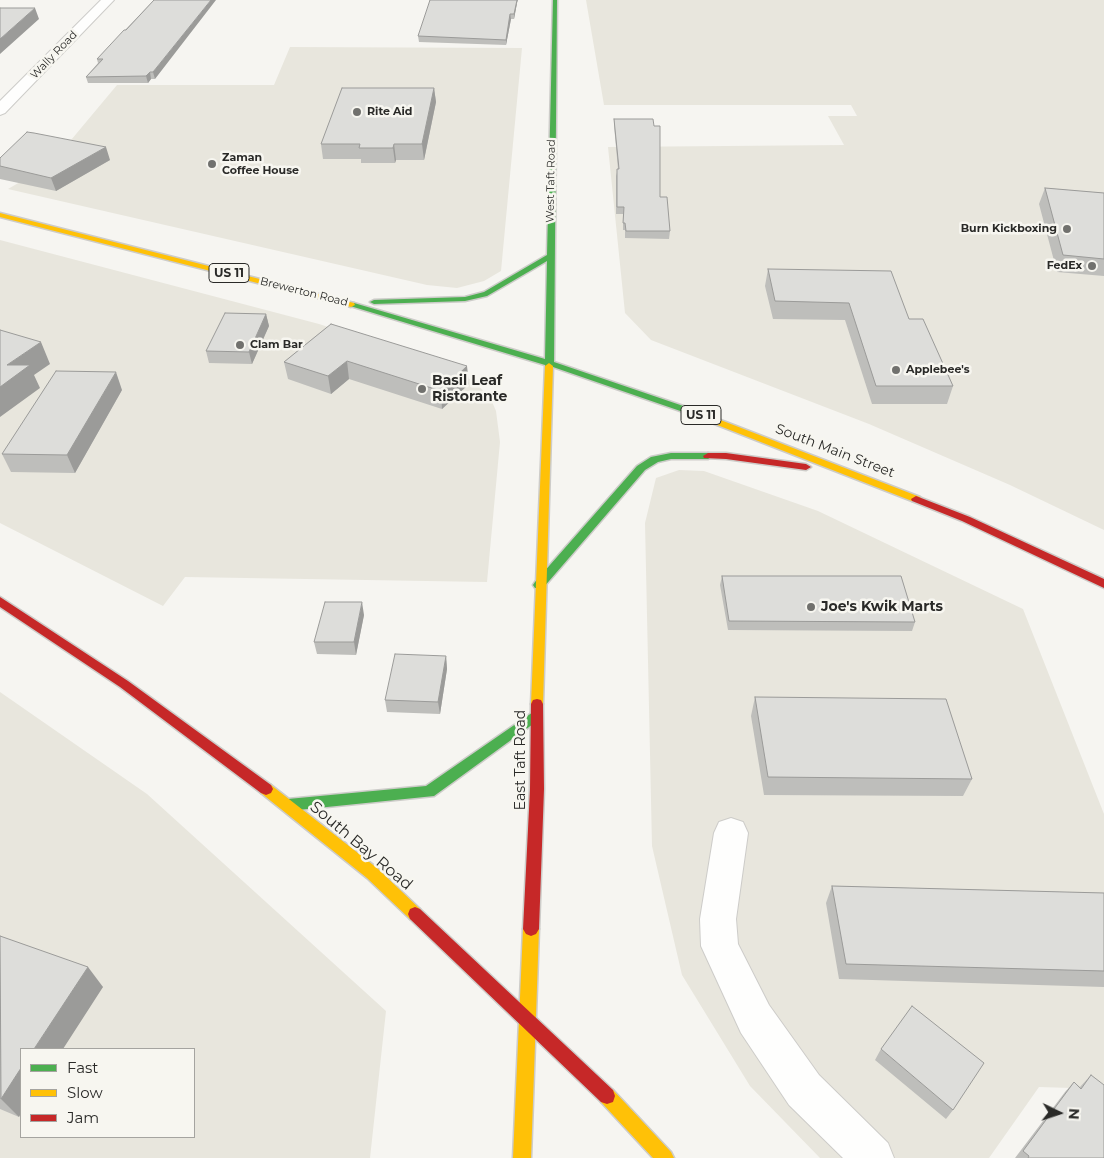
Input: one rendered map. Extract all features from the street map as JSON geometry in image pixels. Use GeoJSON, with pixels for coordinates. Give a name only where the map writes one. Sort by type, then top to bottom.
{"type":"FeatureCollection","features":[{"type":"Feature","properties":{"kind":"main road","name":"West Taft Road"},"geometry":{"type":"LineString","coordinates":[[548,362],[556,0]]}},
{"type":"Feature","properties":{"kind":"main road","name":"Brewerton Road"},"geometry":{"type":"LineString","coordinates":[[0,214],[342,302],[548,362]]}},
{"type":"Feature","properties":{"kind":"main road"},"geometry":{"type":"LineString","coordinates":[[342,302],[465,299],[487,294],[550,256]]}},
{"type":"Feature","properties":{"kind":"main road","name":"South Main Street"},"geometry":{"type":"LineString","coordinates":[[548,362],[683,408],[966,519],[1104,584]]}},
{"type":"Feature","properties":{"kind":"main road","name":"East Taft Road"},"geometry":{"type":"LineString","coordinates":[[522,1158],[526,1018],[537,789],[536,715],[539,585],[548,362]]}},
{"type":"Feature","properties":{"kind":"main road"},"geometry":{"type":"LineString","coordinates":[[539,585],[640,468],[655,459],[671,456],[726,456],[852,474]]}},
{"type":"Feature","properties":{"kind":"main road","name":"South Bay Road"},"geometry":{"type":"LineString","coordinates":[[0,601],[124,684],[288,805],[372,873],[620,1109],[666,1158]]}},
{"type":"Feature","properties":{"kind":"main road"},"geometry":{"type":"LineString","coordinates":[[288,805],[429,792],[486,753],[536,715]]}},
{"type":"Feature","properties":{"kind":"street","name":"Wally Road"},"geometry":{"type":"LineString","coordinates":[[0,110],[108,0]]}},
{"type":"Feature","properties":{"kind":"street"},"geometry":{"type":"LineString","coordinates":[[731,832],[718,919],[720,946],[755,1019],[804,1090],[874,1158]]}},
{"type":"Feature","properties":{"kind":"shaded area"},"geometry":{"type":"Polygon","coordinates":[[[586,0],[1104,0],[1104,530],[1010,485],[869,424],[651,340],[625,313],[608,147],[844,145],[828,116],[857,116],[851,105],[604,105],[586,0]]]}},
{"type":"Feature","properties":{"kind":"shaded area"},"geometry":{"type":"Polygon","coordinates":[[[290,47],[522,48],[501,271],[484,281],[457,288],[427,285],[8,189],[51,164],[117,85],[274,85],[290,47]]]}},
{"type":"Feature","properties":{"kind":"shaded area"},"geometry":{"type":"Polygon","coordinates":[[[0,240],[319,324],[447,365],[473,381],[490,397],[496,411],[500,442],[487,582],[185,577],[163,606],[0,523],[0,240]]]}},
{"type":"Feature","properties":{"kind":"shaded area"},"geometry":{"type":"Polygon","coordinates":[[[679,470],[704,471],[818,511],[1023,609],[1104,814],[1104,1089],[1039,1087],[989,1158],[820,1158],[750,1086],[682,975],[652,846],[645,523],[656,478],[679,470]]]}},
{"type":"Feature","properties":{"kind":"shaded area"},"geometry":{"type":"Polygon","coordinates":[[[0,692],[147,794],[386,1011],[370,1158],[0,1158],[0,692]]]}},
{"type":"Feature","properties":{"kind":"building"},"geometry":{"type":"Polygon","coordinates":[[[154,0],[211,0],[153,72],[146,76],[86,77],[103,59],[97,59],[154,0]]]}},
{"type":"Feature","properties":{"kind":"building"},"geometry":{"type":"Polygon","coordinates":[[[430,0],[517,0],[514,14],[510,14],[506,40],[418,36],[430,0]]]}},
{"type":"Feature","properties":{"kind":"building"},"geometry":{"type":"Polygon","coordinates":[[[0,8],[35,8],[0,39],[0,8]]]}},
{"type":"Feature","properties":{"kind":"building","name":"Rite Aid"},"geometry":{"type":"Polygon","coordinates":[[[342,88],[434,88],[422,144],[394,144],[393,148],[359,148],[360,144],[321,144],[342,88]]]}},
{"type":"Feature","properties":{"kind":"building"},"geometry":{"type":"Polygon","coordinates":[[[614,119],[653,119],[654,126],[660,126],[660,197],[667,197],[670,231],[626,231],[625,223],[623,223],[624,207],[617,207],[617,169],[619,169],[614,119]]]}},
{"type":"Feature","properties":{"kind":"building"},"geometry":{"type":"Polygon","coordinates":[[[27,132],[106,147],[51,178],[0,166],[0,158],[27,132]]]}},
{"type":"Feature","properties":{"kind":"building"},"geometry":{"type":"Polygon","coordinates":[[[1045,188],[1104,193],[1104,259],[1063,255],[1045,188]]]}},
{"type":"Feature","properties":{"kind":"building"},"geometry":{"type":"Polygon","coordinates":[[[768,269],[891,271],[909,319],[923,319],[953,386],[876,386],[849,303],[775,301],[768,269]]]}},
{"type":"Feature","properties":{"kind":"building"},"geometry":{"type":"Polygon","coordinates":[[[225,313],[266,314],[249,352],[206,351],[225,313]]]}},
{"type":"Feature","properties":{"kind":"building"},"geometry":{"type":"Polygon","coordinates":[[[331,324],[467,366],[441,391],[347,361],[328,376],[284,362],[331,324]]]}},
{"type":"Feature","properties":{"kind":"building"},"geometry":{"type":"Polygon","coordinates":[[[0,330],[41,342],[7,365],[30,365],[0,387],[0,330]]]}},
{"type":"Feature","properties":{"kind":"building"},"geometry":{"type":"Polygon","coordinates":[[[56,371],[116,372],[67,455],[2,454],[56,371]]]}},
{"type":"Feature","properties":{"kind":"building"},"geometry":{"type":"Polygon","coordinates":[[[722,576],[901,576],[915,622],[729,621],[722,576]]]}},
{"type":"Feature","properties":{"kind":"building"},"geometry":{"type":"Polygon","coordinates":[[[325,602],[362,602],[354,642],[314,642],[325,602]]]}},
{"type":"Feature","properties":{"kind":"building"},"geometry":{"type":"Polygon","coordinates":[[[395,654],[446,656],[438,702],[385,700],[395,654]]]}},
{"type":"Feature","properties":{"kind":"building"},"geometry":{"type":"Polygon","coordinates":[[[755,697],[946,699],[972,779],[768,777],[755,697]]]}},
{"type":"Feature","properties":{"kind":"building"},"geometry":{"type":"Polygon","coordinates":[[[832,886],[1104,893],[1104,971],[846,964],[832,886]]]}},
{"type":"Feature","properties":{"kind":"building"},"geometry":{"type":"Polygon","coordinates":[[[0,936],[88,967],[35,1048],[20,1048],[20,1070],[1,1099],[0,936]]]}},
{"type":"Feature","properties":{"kind":"building"},"geometry":{"type":"Polygon","coordinates":[[[912,1006],[984,1063],[953,1110],[881,1049],[912,1006]]]}},
{"type":"Feature","properties":{"kind":"building"},"geometry":{"type":"Polygon","coordinates":[[[1091,1075],[1104,1085],[1104,1158],[1028,1158],[1029,1156],[1023,1151],[1074,1082],[1081,1089],[1091,1075]]]}},
{"type":"Feature","properties":{"kind":"traffic: fast"},"geometry":{"type":"LineString","coordinates":[[549,366],[555,0]]}},
{"type":"Feature","properties":{"kind":"traffic: fast"},"geometry":{"type":"LineString","coordinates":[[374,302],[465,299],[487,294],[550,256]]}},
{"type":"Feature","properties":{"kind":"traffic: fast"},"geometry":{"type":"LineString","coordinates":[[351,305],[549,363],[692,412]]}},
{"type":"Feature","properties":{"kind":"traffic: fast"},"geometry":{"type":"LineString","coordinates":[[539,585],[641,468],[655,459],[671,456],[708,456]]}},
{"type":"Feature","properties":{"kind":"traffic: fast"},"geometry":{"type":"LineString","coordinates":[[288,805],[429,792],[536,715]]}},
{"type":"Feature","properties":{"kind":"traffic: slow"},"geometry":{"type":"LineString","coordinates":[[0,215],[351,305]]}},
{"type":"Feature","properties":{"kind":"traffic: slow"},"geometry":{"type":"LineString","coordinates":[[537,704],[549,366]]}},
{"type":"Feature","properties":{"kind":"traffic: slow"},"geometry":{"type":"LineString","coordinates":[[692,412],[916,499]]}},
{"type":"Feature","properties":{"kind":"traffic: slow"},"geometry":{"type":"LineString","coordinates":[[266,789],[372,873],[415,914]]}},
{"type":"Feature","properties":{"kind":"traffic: slow"},"geometry":{"type":"LineString","coordinates":[[522,1158],[531,929]]}},
{"type":"Feature","properties":{"kind":"traffic: slow"},"geometry":{"type":"LineString","coordinates":[[607,1096],[665,1158]]}},
{"type":"Feature","properties":{"kind":"traffic: jam"},"geometry":{"type":"LineString","coordinates":[[708,456],[726,456],[806,467]]}},
{"type":"Feature","properties":{"kind":"traffic: jam"},"geometry":{"type":"LineString","coordinates":[[916,499],[966,519],[1104,584]]}},
{"type":"Feature","properties":{"kind":"traffic: jam"},"geometry":{"type":"LineString","coordinates":[[0,601],[124,684],[266,789]]}},
{"type":"Feature","properties":{"kind":"traffic: jam"},"geometry":{"type":"LineString","coordinates":[[531,929],[537,789],[537,704]]}},
{"type":"Feature","properties":{"kind":"traffic: jam"},"geometry":{"type":"LineString","coordinates":[[415,914],[607,1096]]}},
{"type":"Feature","properties":{"kind":"place","name":"Rite Aid"},"geometry":{"type":"Point","coordinates":[357,112]}},
{"type":"Feature","properties":{"kind":"place","name":"Zaman Coffee House"},"geometry":{"type":"Point","coordinates":[212,164]}},
{"type":"Feature","properties":{"kind":"place","name":"Burn Kickboxing"},"geometry":{"type":"Point","coordinates":[1067,229]}},
{"type":"Feature","properties":{"kind":"place","name":"FedEx"},"geometry":{"type":"Point","coordinates":[1092,266]}},
{"type":"Feature","properties":{"kind":"place","name":"Clam Bar"},"geometry":{"type":"Point","coordinates":[240,345]}},
{"type":"Feature","properties":{"kind":"place","name":"Applebee's"},"geometry":{"type":"Point","coordinates":[896,370]}},
{"type":"Feature","properties":{"kind":"place","name":"Basil Leaf Ristorante"},"geometry":{"type":"Point","coordinates":[422,389]}},
{"type":"Feature","properties":{"kind":"place","name":"Joe's Kwik Marts"},"geometry":{"type":"Point","coordinates":[811,607]}}]}
